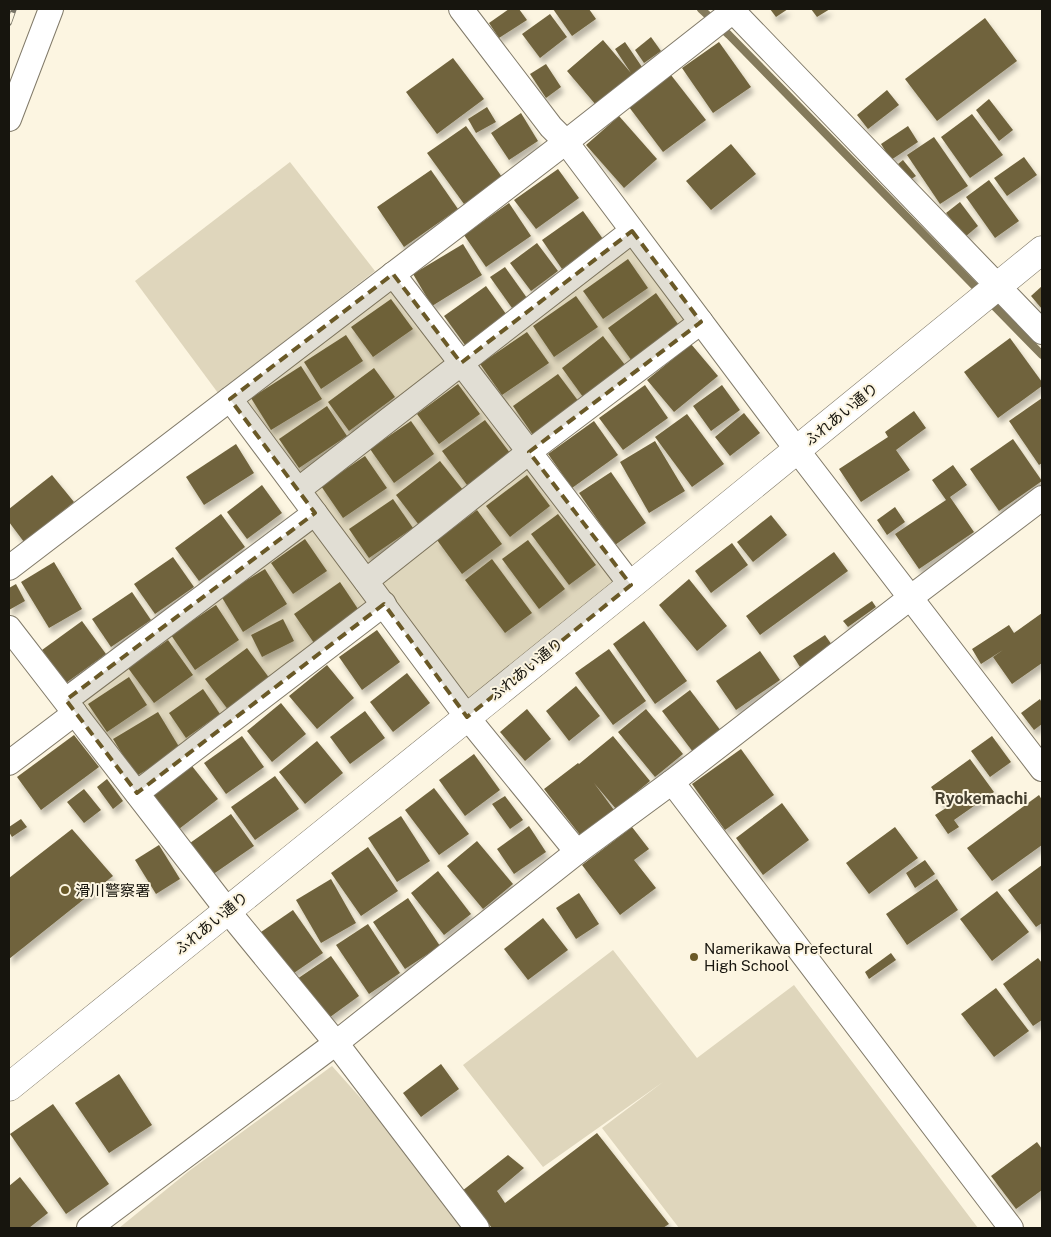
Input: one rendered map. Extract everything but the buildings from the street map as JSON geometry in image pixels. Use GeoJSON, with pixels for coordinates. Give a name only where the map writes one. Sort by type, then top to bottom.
{"type":"FeatureCollection","features":[{"type":"Feature","properties":{"kind":"street"},"geometry":{"type":"LineString","coordinates":[[9,119],[50,9]]}},
{"type":"Feature","properties":{"kind":"street"},"geometry":{"type":"LineString","coordinates":[[461,9],[551,127],[566,142],[797,450],[1042,770]]}},
{"type":"Feature","properties":{"kind":"street"},"geometry":{"type":"LineString","coordinates":[[9,568],[566,142],[731,10],[1042,332]]}},
{"type":"Feature","properties":{"kind":"street"},"geometry":{"type":"LineString","coordinates":[[298,490],[632,231]]}},
{"type":"Feature","properties":{"kind":"street","name":"ふれあい通り"},"geometry":{"type":"LineString","coordinates":[[9,1087],[631,585],[1042,250]]}},
{"type":"Feature","properties":{"kind":"street"},"geometry":{"type":"LineString","coordinates":[[393,274],[631,585]]}},
{"type":"Feature","properties":{"kind":"street"},"geometry":{"type":"LineString","coordinates":[[366,581],[529,452],[701,322]]}},
{"type":"Feature","properties":{"kind":"street"},"geometry":{"type":"LineString","coordinates":[[230,399],[467,717],[577,852]]}},
{"type":"Feature","properties":{"kind":"street"},"geometry":{"type":"LineString","coordinates":[[89,1228],[336,1043],[577,852],[672,782],[1042,498]]}},
{"type":"Feature","properties":{"kind":"street"},"geometry":{"type":"LineString","coordinates":[[9,763],[70,707],[315,512]]}},
{"type":"Feature","properties":{"kind":"street"},"geometry":{"type":"LineString","coordinates":[[137,793],[384,604]]}},
{"type":"Feature","properties":{"kind":"street"},"geometry":{"type":"LineString","coordinates":[[9,628],[227,910],[336,1043],[477,1228]]}},
{"type":"Feature","properties":{"kind":"street"},"geometry":{"type":"LineString","coordinates":[[672,782],[1011,1228]]}},
{"type":"Feature","properties":{"kind":"highlighted area"},"geometry":{"type":"Polygon","coordinates":[[[632,231],[701,322],[529,452],[631,585],[467,717],[384,604],[137,793],[66,700],[315,513],[230,399],[393,274],[461,363],[632,231]]]}},
{"type":"Feature","properties":{"kind":"shaded area"},"geometry":{"type":"Polygon","coordinates":[[[290,162],[375,271],[218,393],[135,281],[290,162]]]}},
{"type":"Feature","properties":{"kind":"shaded area"},"geometry":{"type":"Polygon","coordinates":[[[613,950],[697,1058],[794,985],[978,1228],[679,1228],[602,1128],[663,1082],[543,1167],[463,1065],[613,950]]]}},
{"type":"Feature","properties":{"kind":"shaded area"},"geometry":{"type":"Polygon","coordinates":[[[332,1066],[391,1132],[467,1228],[119,1228],[189,1171],[332,1066]]]}},
{"type":"Feature","properties":{"kind":"waterway"},"geometry":{"type":"LineString","coordinates":[[701,9],[729,35],[1042,355]]}},
{"type":"Feature","properties":{"kind":"railway"},"geometry":{"type":"LineString","coordinates":[[9,23],[14,9]]}},
{"type":"Feature","properties":{"kind":"place","name":"滑川警察署"},"geometry":{"type":"Point","coordinates":[65,890]}},
{"type":"Feature","properties":{"kind":"place","name":"Namerikawa Prefectural High School"},"geometry":{"type":"Point","coordinates":[694,957]}},
{"type":"Feature","properties":{"kind":"district","name":"Ryokemachi"},"geometry":{"type":"Point","coordinates":[981,798]}}]}
